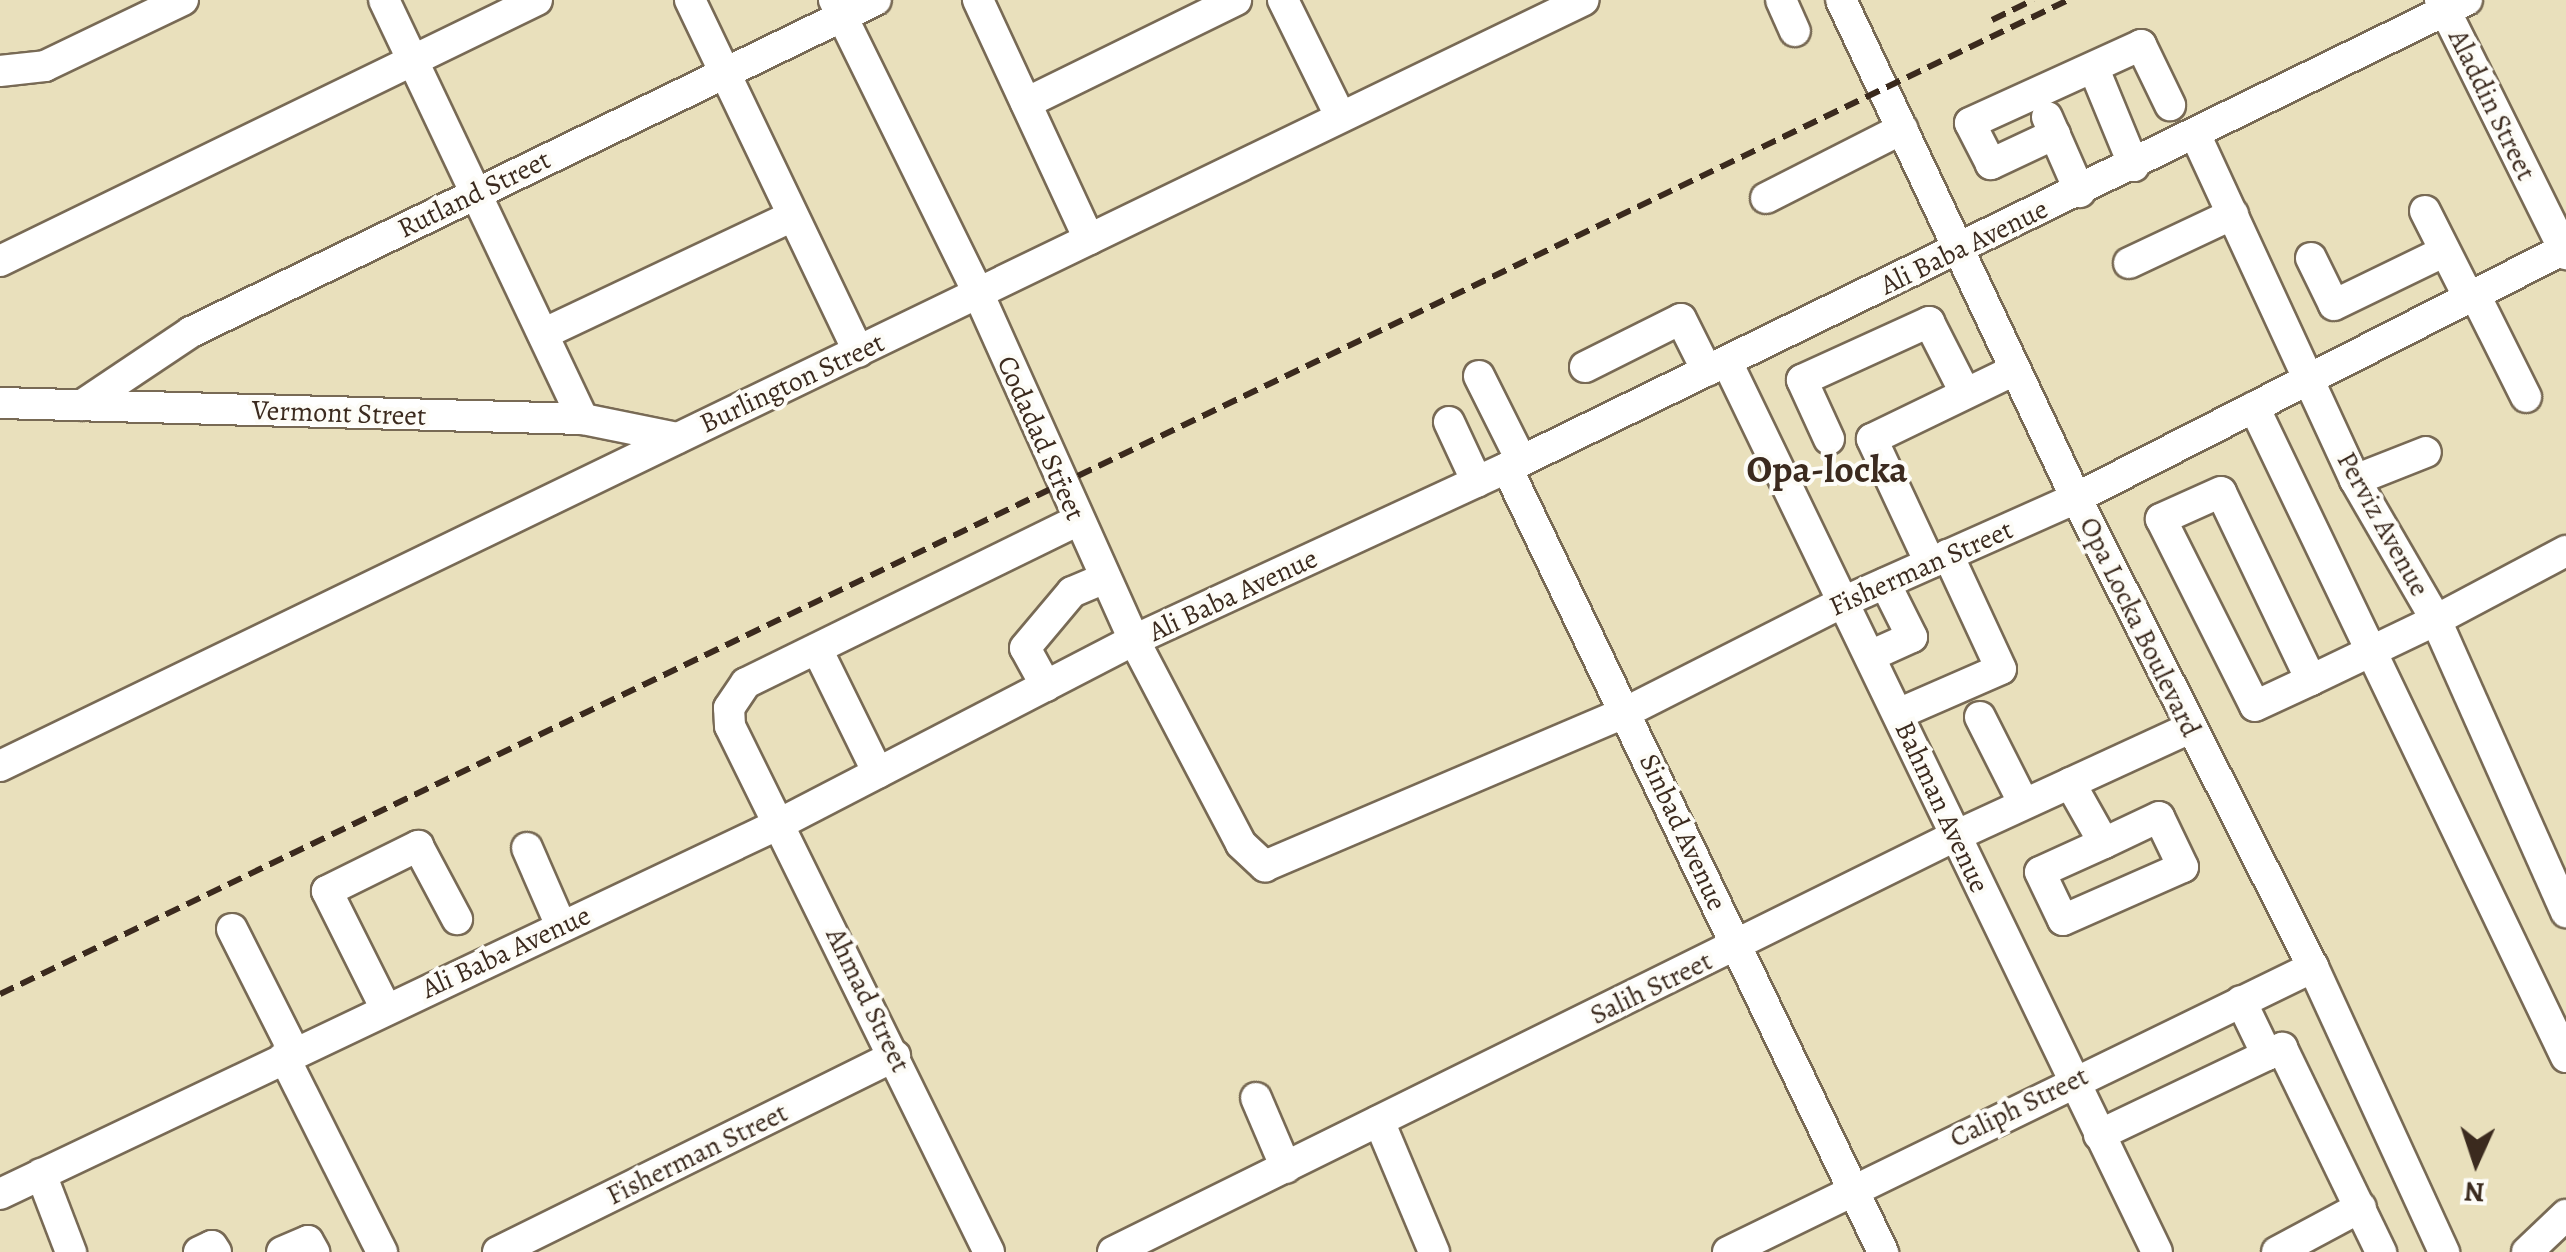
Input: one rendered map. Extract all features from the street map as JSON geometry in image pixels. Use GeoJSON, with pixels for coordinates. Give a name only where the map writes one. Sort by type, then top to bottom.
{"type":"FeatureCollection","features":[{"type":"Feature","properties":{"kind":"street"},"geometry":{"type":"LineString","coordinates":[[0,71],[45,66],[183,0]]}},
{"type":"Feature","properties":{"kind":"street"},"geometry":{"type":"LineString","coordinates":[[384,0],[583,419]]}},
{"type":"Feature","properties":{"kind":"street"},"geometry":{"type":"LineString","coordinates":[[0,261],[537,0]]}},
{"type":"Feature","properties":{"kind":"street"},"geometry":{"type":"LineString","coordinates":[[690,0],[858,352]]}},
{"type":"Feature","properties":{"kind":"street","name":"Rutland Street"},"geometry":{"type":"LineString","coordinates":[[82,405],[191,332],[725,73],[837,8],[876,0]]}},
{"type":"Feature","properties":{"kind":"street"},"geometry":{"type":"LineString","coordinates":[[978,0],[1089,239]]}},
{"type":"Feature","properties":{"kind":"street"},"geometry":{"type":"LineString","coordinates":[[1026,103],[1236,0]]}},
{"type":"Feature","properties":{"kind":"street"},"geometry":{"type":"LineString","coordinates":[[1283,0],[1340,116]]}},
{"type":"Feature","properties":{"kind":"street","name":"Burlington Street"},"geometry":{"type":"LineString","coordinates":[[0,766],[1584,0]]}},
{"type":"Feature","properties":{"kind":"street","name":"Opa Locka Boulevard"},"geometry":{"type":"LineString","coordinates":[[1840,0],[2076,498],[2314,967],[2444,1252]]}},
{"type":"Feature","properties":{"kind":"street"},"geometry":{"type":"LineString","coordinates":[[1784,1],[1795,31]]}},
{"type":"Feature","properties":{"kind":"street","name":"Ali Baba Avenue"},"geometry":{"type":"LineString","coordinates":[[0,1194],[781,823],[1134,640],[1477,482],[2196,136],[2451,4]]}},
{"type":"Feature","properties":{"kind":"street","name":"Aladdin Street"},"geometry":{"type":"LineString","coordinates":[[2451,4],[2565,251]]}},
{"type":"Feature","properties":{"kind":"street","name":"Codadad Street"},"geometry":{"type":"LineString","coordinates":[[837,8],[979,295],[1077,521],[1134,640],[1241,844],[1265,866]]}},
{"type":"Feature","properties":{"kind":"street"},"geometry":{"type":"LineString","coordinates":[[2055,134],[1991,164],[1970,123],[2038,96],[2141,45],[2170,106]]}},
{"type":"Feature","properties":{"kind":"street"},"geometry":{"type":"LineString","coordinates":[[2094,68],[2134,166]]}},
{"type":"Feature","properties":{"kind":"street"},"geometry":{"type":"LineString","coordinates":[[2038,96],[2080,192]]}},
{"type":"Feature","properties":{"kind":"street"},"geometry":{"type":"LineString","coordinates":[[1766,198],[1902,130]]}},
{"type":"Feature","properties":{"kind":"street","name":"Perviz Avenue"},"geometry":{"type":"LineString","coordinates":[[2196,136],[2355,480],[2436,620],[2553,852],[2566,912]]}},
{"type":"Feature","properties":{"kind":"street"},"geometry":{"type":"LineString","coordinates":[[2425,210],[2526,397]]}},
{"type":"Feature","properties":{"kind":"street"},"geometry":{"type":"LineString","coordinates":[[2129,263],[2233,214]]}},
{"type":"Feature","properties":{"kind":"street"},"geometry":{"type":"LineString","coordinates":[[543,334],[794,216]]}},
{"type":"Feature","properties":{"kind":"street"},"geometry":{"type":"LineString","coordinates":[[2311,258],[2334,305],[2445,250]]}},
{"type":"Feature","properties":{"kind":"street","name":"Fisherman Street"},"geometry":{"type":"LineString","coordinates":[[1265,866],[1628,711],[1845,601],[2076,498],[2565,251]]}},
{"type":"Feature","properties":{"kind":"street"},"geometry":{"type":"LineString","coordinates":[[1887,284],[1908,332]]}},
{"type":"Feature","properties":{"kind":"street","name":"Bahman Avenue"},"geometry":{"type":"LineString","coordinates":[[1584,367],[1680,319],[1717,367],[1845,601],[2156,1252]]}},
{"type":"Feature","properties":{"kind":"street"},"geometry":{"type":"LineString","coordinates":[[1829,438],[1802,380],[1928,322],[1959,380]]}},
{"type":"Feature","properties":{"kind":"street"},"geometry":{"type":"LineString","coordinates":[[1898,714],[2001,669],[1872,439],[2015,370]]}},
{"type":"Feature","properties":{"kind":"street","name":"Sinbad Avenue"},"geometry":{"type":"LineString","coordinates":[[1479,376],[1514,464],[1736,946],[1883,1252]]}},
{"type":"Feature","properties":{"kind":"street","name":"Vermont Street"},"geometry":{"type":"LineString","coordinates":[[0,403],[583,419],[677,438]]}},
{"type":"Feature","properties":{"kind":"street"},"geometry":{"type":"LineString","coordinates":[[2254,407],[2367,652],[2566,1057]]}},
{"type":"Feature","properties":{"kind":"street"},"geometry":{"type":"LineString","coordinates":[[1448,422],[1477,482]]}},
{"type":"Feature","properties":{"kind":"street"},"geometry":{"type":"LineString","coordinates":[[2355,480],[2426,452]]}},
{"type":"Feature","properties":{"kind":"street"},"geometry":{"type":"LineString","coordinates":[[2311,680],[2221,492],[2161,519],[2255,706],[2311,680],[2367,652],[2436,620],[2566,551]]}},
{"type":"Feature","properties":{"kind":"street"},"geometry":{"type":"LineString","coordinates":[[878,773],[816,649],[1077,521]]}},
{"type":"Feature","properties":{"kind":"street"},"geometry":{"type":"LineString","coordinates":[[1046,686],[1025,648],[1072,592],[1105,578]]}},
{"type":"Feature","properties":{"kind":"street"},"geometry":{"type":"LineString","coordinates":[[1870,656],[1912,637],[1885,583]]}},
{"type":"Feature","properties":{"kind":"street","name":"Ahmad Street"},"geometry":{"type":"LineString","coordinates":[[816,649],[737,691],[730,726],[989,1252]]}},
{"type":"Feature","properties":{"kind":"street"},"geometry":{"type":"LineString","coordinates":[[1980,717],[2024,804]]}},
{"type":"Feature","properties":{"kind":"street","name":"Salih Street"},"geometry":{"type":"LineString","coordinates":[[1113,1252],[1955,836],[2190,728]]}},
{"type":"Feature","properties":{"kind":"street"},"geometry":{"type":"LineString","coordinates":[[2070,783],[2104,843]]}},
{"type":"Feature","properties":{"kind":"street"},"geometry":{"type":"LineString","coordinates":[[386,1008],[327,891],[418,846],[457,919]]}},
{"type":"Feature","properties":{"kind":"street"},"geometry":{"type":"LineString","coordinates":[[527,848],[562,926]]}},
{"type":"Feature","properties":{"kind":"street"},"geometry":{"type":"LineString","coordinates":[[232,929],[382,1252]]}},
{"type":"Feature","properties":{"kind":"street","name":"Caliph Street"},"geometry":{"type":"LineString","coordinates":[[1728,1252],[1852,1188],[2314,967]]}},
{"type":"Feature","properties":{"kind":"street"},"geometry":{"type":"LineString","coordinates":[[2242,1001],[2267,1055]]}},
{"type":"Feature","properties":{"kind":"street"},"geometry":{"type":"LineString","coordinates":[[2099,1135],[2282,1048],[2382,1252]]}},
{"type":"Feature","properties":{"kind":"street","name":"Fisherman Street"},"geometry":{"type":"LineString","coordinates":[[498,1252],[895,1056]]}},
{"type":"Feature","properties":{"kind":"street"},"geometry":{"type":"LineString","coordinates":[[1256,1098],[1286,1168]]}},
{"type":"Feature","properties":{"kind":"street"},"geometry":{"type":"LineString","coordinates":[[1380,1122],[1434,1252]]}},
{"type":"Feature","properties":{"kind":"street"},"geometry":{"type":"LineString","coordinates":[[42,1174],[71,1252]]}},
{"type":"Feature","properties":{"kind":"street"},"geometry":{"type":"LineString","coordinates":[[2276,1252],[2361,1207]]}},
{"type":"Feature","properties":{"kind":"street"},"geometry":{"type":"LineString","coordinates":[[2527,1252],[2566,1215]]}},
{"type":"Feature","properties":{"kind":"street"},"geometry":{"type":"LineString","coordinates":[[282,1252],[308,1241],[314,1252]]}},
{"type":"Feature","properties":{"kind":"street"},"geometry":{"type":"LineString","coordinates":[[199,1252],[212,1246],[216,1252]]}},
{"type":"Feature","properties":{"kind":"railway"},"geometry":{"type":"LineString","coordinates":[[1992,20],[2033,0]]}},
{"type":"Feature","properties":{"kind":"railway"},"geometry":{"type":"LineString","coordinates":[[0,994],[2068,0]]}},
{"type":"Feature","properties":{"kind":"district","name":"Opa-locka"},"geometry":{"type":"Point","coordinates":[1827,470]}}]}
